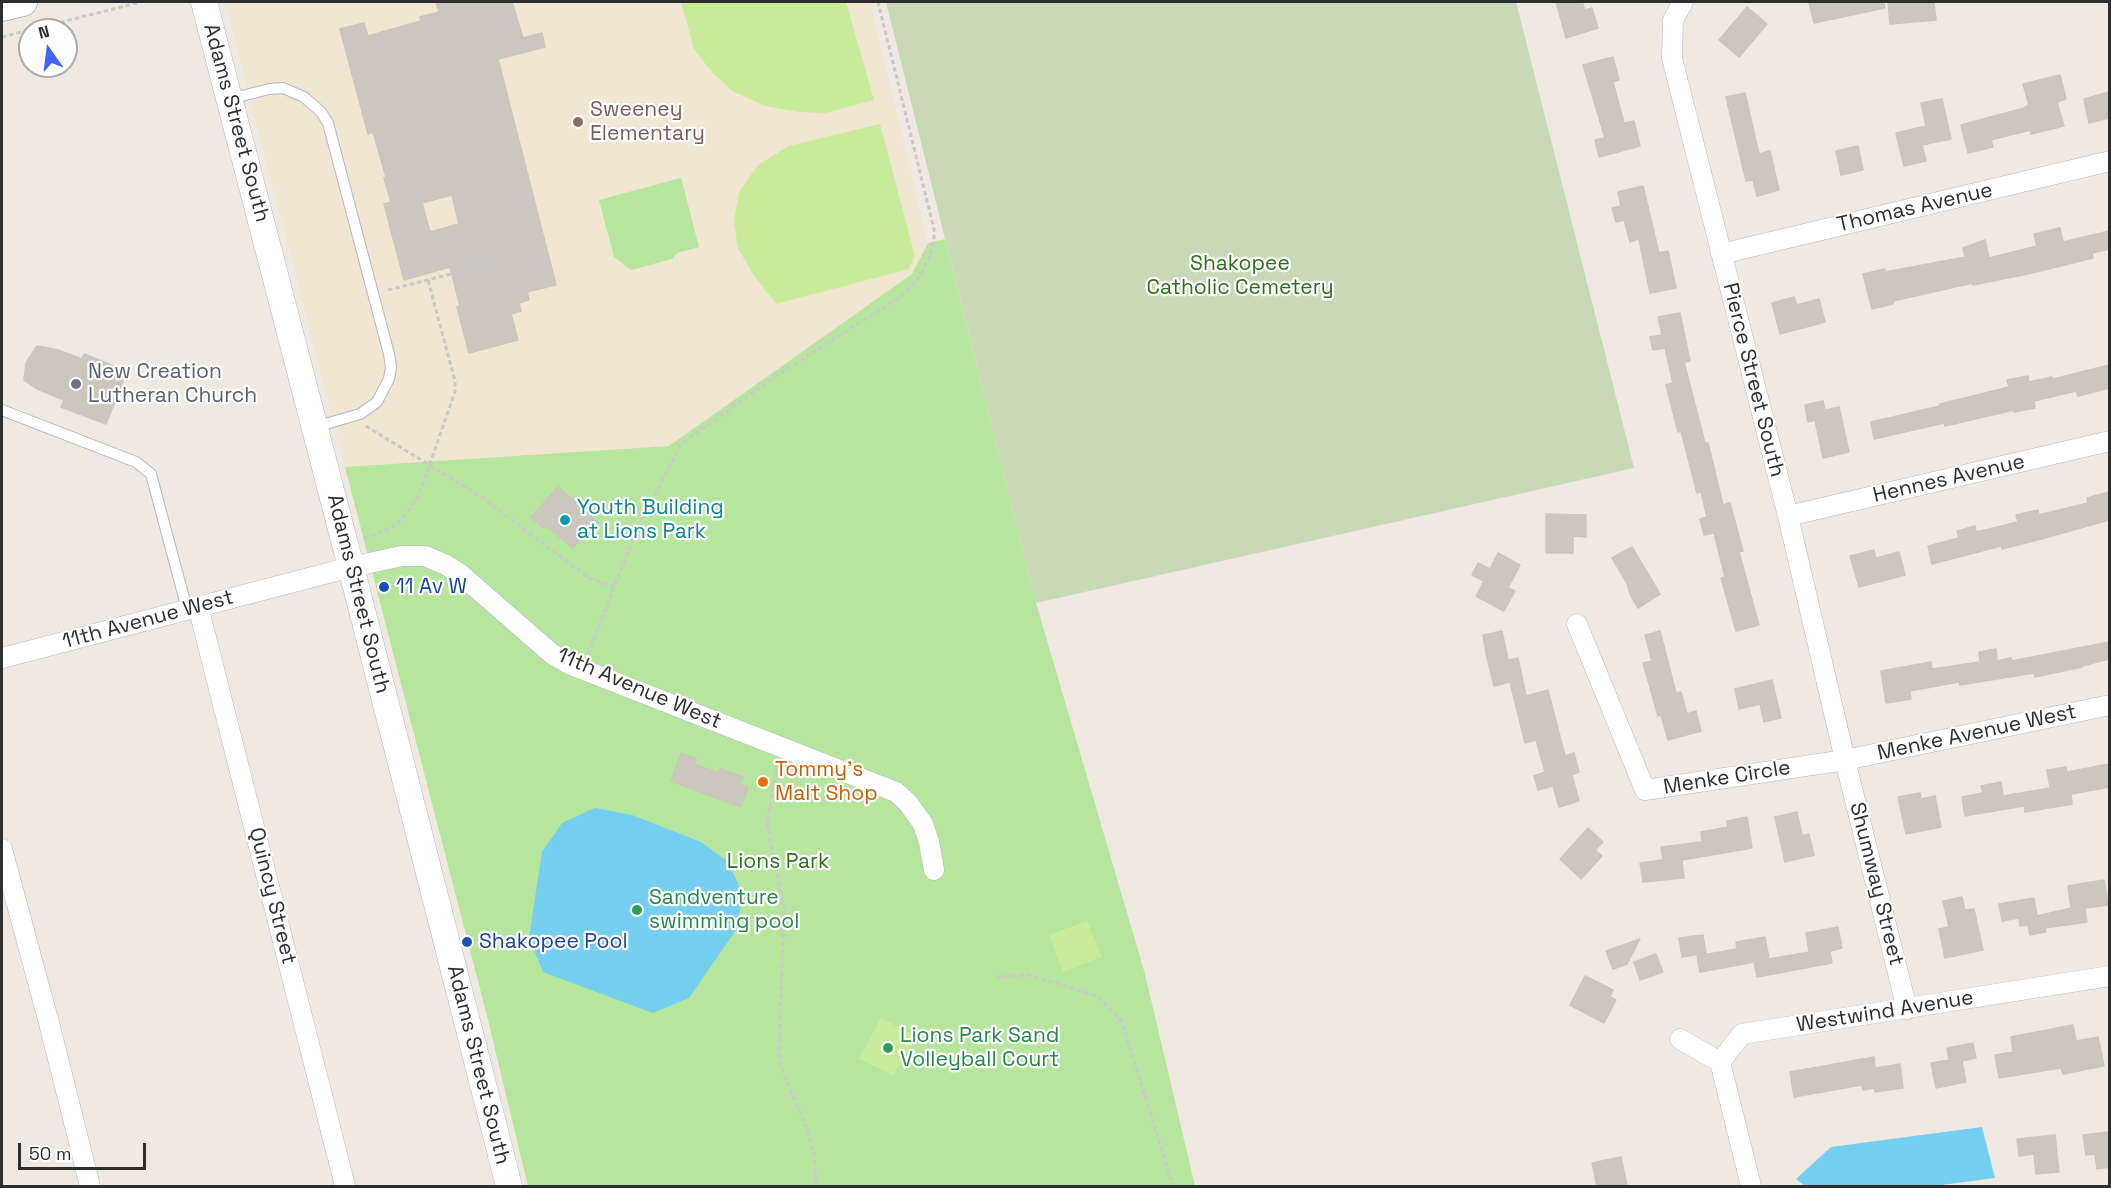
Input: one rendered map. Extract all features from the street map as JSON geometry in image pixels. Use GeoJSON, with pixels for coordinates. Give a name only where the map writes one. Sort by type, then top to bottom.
{"type":"FeatureCollection","features":[{"type":"Feature","properties":{"kind":"main road"},"geometry":{"type":"LineString","coordinates":[[2,7],[23,2]]}},
{"type":"Feature","properties":{"kind":"street","name":"Adams Street South"},"geometry":{"type":"LineString","coordinates":[[204,2],[509,1186]]}},
{"type":"Feature","properties":{"kind":"street","name":"Pierce Street South"},"geometry":{"type":"LineString","coordinates":[[1683,2],[1673,20],[1672,58],[1788,516],[1845,760]]}},
{"type":"Feature","properties":{"kind":"street","name":"Thomas Avenue"},"geometry":{"type":"LineString","coordinates":[[1721,254],[2109,162]]}},
{"type":"Feature","properties":{"kind":"street","name":"Hennes Avenue"},"geometry":{"type":"LineString","coordinates":[[1788,516],[2109,441]]}},
{"type":"Feature","properties":{"kind":"street","name":"11th Avenue West"},"geometry":{"type":"LineString","coordinates":[[2,658],[192,608],[348,555],[425,556],[459,573],[544,648],[562,660],[896,792],[908,803],[923,824],[934,870]]}},
{"type":"Feature","properties":{"kind":"street","name":"Quincy Street"},"geometry":{"type":"LineString","coordinates":[[192,608],[345,1186]]}},
{"type":"Feature","properties":{"kind":"street","name":"Menke Circle"},"geometry":{"type":"LineString","coordinates":[[1577,624],[1645,790],[1845,760]]}},
{"type":"Feature","properties":{"kind":"street","name":"Menke Avenue West"},"geometry":{"type":"LineString","coordinates":[[1845,760],[2109,705]]}},
{"type":"Feature","properties":{"kind":"street","name":"Shumway Street"},"geometry":{"type":"LineString","coordinates":[[1845,760],[1907,1009]]}},
{"type":"Feature","properties":{"kind":"street"},"geometry":{"type":"LineString","coordinates":[[2,849],[90,1186]]}},
{"type":"Feature","properties":{"kind":"street","name":"Westwind Avenue"},"geometry":{"type":"LineString","coordinates":[[1720,1062],[1742,1034],[2109,976]]}},
{"type":"Feature","properties":{"kind":"street"},"geometry":{"type":"LineString","coordinates":[[1680,1038],[1720,1062],[1751,1186]]}},
{"type":"Feature","properties":{"kind":"lane"},"geometry":{"type":"LineString","coordinates":[[230,99],[269,89],[283,88],[304,97],[321,112],[328,123],[389,354],[391,367],[389,379],[377,402],[360,414],[315,427]]}},
{"type":"Feature","properties":{"kind":"lane"},"geometry":{"type":"LineString","coordinates":[[2,410],[136,462],[151,474],[192,608]]}},
{"type":"Feature","properties":{"kind":"path"},"geometry":{"type":"LineString","coordinates":[[2,37],[141,2]]}},
{"type":"Feature","properties":{"kind":"path"},"geometry":{"type":"LineString","coordinates":[[588,656],[638,526],[682,443],[779,374],[900,297],[917,280],[929,259],[934,240],[934,229],[878,2]]}},
{"type":"Feature","properties":{"kind":"path"},"geometry":{"type":"LineString","coordinates":[[388,290],[502,261]]}},
{"type":"Feature","properties":{"kind":"path"},"geometry":{"type":"LineString","coordinates":[[348,555],[403,518],[419,495],[455,386],[428,280]]}},
{"type":"Feature","properties":{"kind":"path"},"geometry":{"type":"LineString","coordinates":[[364,425],[430,464],[500,510],[589,578],[615,586]]}},
{"type":"Feature","properties":{"kind":"path"},"geometry":{"type":"LineString","coordinates":[[784,748],[777,767],[766,822],[784,909],[779,1053],[782,1069],[807,1129],[814,1154],[816,1186]]}},
{"type":"Feature","properties":{"kind":"path"},"geometry":{"type":"LineString","coordinates":[[997,977],[1029,975],[1097,996],[1122,1022],[1173,1186]]}},
{"type":"Feature","properties":{"kind":"shaded area","name":"Sweeney Elementary"},"geometry":{"type":"Polygon","coordinates":[[[225,2],[870,2],[928,243],[912,274],[669,446],[345,467],[225,2]]]}},
{"type":"Feature","properties":{"kind":"green space"},"geometry":{"type":"Polygon","coordinates":[[[681,2],[846,2],[874,100],[825,113],[799,112],[765,106],[732,91],[711,71],[694,49],[681,2]]]}},
{"type":"Feature","properties":{"kind":"green space","name":"Shakopee Catholic Cemetery"},"geometry":{"type":"Polygon","coordinates":[[[886,2],[1516,2],[1634,468],[1036,603],[886,2]]]}},
{"type":"Feature","properties":{"kind":"green space"},"geometry":{"type":"Polygon","coordinates":[[[880,124],[915,256],[909,269],[776,304],[753,274],[738,248],[734,222],[739,192],[758,165],[789,146],[880,124]]]}},
{"type":"Feature","properties":{"kind":"green space"},"geometry":{"type":"Polygon","coordinates":[[[681,178],[699,247],[677,253],[672,259],[631,270],[614,257],[599,200],[681,178]]]}},
{"type":"Feature","properties":{"kind":"green space","name":"Lions Park"},"geometry":{"type":"Polygon","coordinates":[[[945,239],[1036,603],[1145,974],[1195,1186],[528,1186],[487,1016],[345,467],[669,446],[912,274],[928,243],[945,239]]]}},
{"type":"Feature","properties":{"kind":"green space"},"geometry":{"type":"Polygon","coordinates":[[[1087,921],[1102,957],[1063,972],[1049,935],[1087,921]]]}},
{"type":"Feature","properties":{"kind":"green space","name":"Lions Park Sand Volleyball Court"},"geometry":{"type":"Polygon","coordinates":[[[881,1018],[917,1037],[893,1075],[859,1059],[881,1018]]]}},
{"type":"Feature","properties":{"kind":"water","name":"Sandventure swimming pool"},"geometry":{"type":"Polygon","coordinates":[[[595,808],[632,815],[701,842],[728,862],[742,893],[738,927],[689,998],[653,1013],[543,972],[529,938],[542,852],[562,823],[595,808]]]}},
{"type":"Feature","properties":{"kind":"water"},"geometry":{"type":"Polygon","coordinates":[[[1982,1127],[1995,1178],[1934,1186],[1805,1186],[1796,1179],[1831,1147],[1982,1127]]]}},
{"type":"Feature","properties":{"kind":"building"},"geometry":{"type":"Polygon","coordinates":[[[436,2],[512,2],[523,38],[542,33],[545,47],[498,59],[556,285],[527,292],[529,300],[519,303],[521,311],[511,314],[518,340],[469,353],[450,267],[404,280],[384,204],[391,202],[384,178],[386,177],[373,132],[368,134],[340,29],[364,23],[368,36],[421,21],[420,17],[439,12],[436,2]],[[452,195],[422,203],[430,232],[459,224],[452,195]]]}},
{"type":"Feature","properties":{"kind":"building"},"geometry":{"type":"Polygon","coordinates":[[[1556,2],[1582,2],[1585,10],[1592,8],[1598,28],[1566,38],[1556,2]]]}},
{"type":"Feature","properties":{"kind":"building"},"geometry":{"type":"Polygon","coordinates":[[[1809,2],[1884,2],[1885,8],[1814,23],[1809,2]]]}},
{"type":"Feature","properties":{"kind":"building"},"geometry":{"type":"Polygon","coordinates":[[[1888,2],[1934,2],[1936,20],[1890,24],[1888,2]]]}},
{"type":"Feature","properties":{"kind":"building"},"geometry":{"type":"Polygon","coordinates":[[[1747,7],[1767,24],[1739,57],[1719,40],[1747,7]]]}},
{"type":"Feature","properties":{"kind":"building"},"geometry":{"type":"Polygon","coordinates":[[[1613,57],[1619,80],[1613,82],[1624,123],[1634,121],[1640,146],[1599,157],[1595,140],[1605,138],[1583,65],[1613,57]]]}},
{"type":"Feature","properties":{"kind":"building"},"geometry":{"type":"Polygon","coordinates":[[[2060,75],[2066,99],[2057,102],[2064,126],[2031,134],[2030,130],[1991,140],[1993,147],[1968,153],[1961,125],[2024,108],[2029,105],[2023,84],[2060,75]]]}},
{"type":"Feature","properties":{"kind":"building"},"geometry":{"type":"Polygon","coordinates":[[[2109,92],[2109,118],[2089,123],[2084,99],[2109,92]]]}},
{"type":"Feature","properties":{"kind":"building"},"geometry":{"type":"Polygon","coordinates":[[[1745,93],[1759,154],[1770,151],[1779,190],[1757,196],[1753,180],[1746,181],[1726,97],[1745,93]]]}},
{"type":"Feature","properties":{"kind":"building"},"geometry":{"type":"Polygon","coordinates":[[[1942,99],[1951,139],[1922,145],[1926,161],[1904,166],[1896,133],[1926,126],[1921,103],[1942,99]]]}},
{"type":"Feature","properties":{"kind":"building"},"geometry":{"type":"Polygon","coordinates":[[[1858,146],[1863,170],[1841,175],[1836,151],[1858,146]]]}},
{"type":"Feature","properties":{"kind":"building"},"geometry":{"type":"Polygon","coordinates":[[[1643,186],[1659,253],[1668,251],[1676,288],[1650,293],[1639,239],[1630,242],[1624,220],[1616,222],[1612,208],[1621,206],[1618,192],[1643,186]]]}},
{"type":"Feature","properties":{"kind":"building"},"geometry":{"type":"Polygon","coordinates":[[[2060,228],[2063,242],[2109,231],[2109,249],[2092,253],[2093,258],[2028,274],[1973,285],[1973,283],[1893,301],[1893,304],[1872,309],[1863,274],[1965,257],[1963,248],[1985,240],[1989,258],[2037,246],[2034,234],[2060,228]]]}},
{"type":"Feature","properties":{"kind":"building"},"geometry":{"type":"Polygon","coordinates":[[[1794,297],[1797,305],[1819,299],[1825,322],[1780,334],[1772,303],[1794,297]]]}},
{"type":"Feature","properties":{"kind":"building"},"geometry":{"type":"Polygon","coordinates":[[[1680,313],[1690,361],[1684,362],[1705,443],[1708,443],[1723,505],[1730,503],[1743,551],[1739,552],[1759,625],[1736,631],[1721,578],[1725,577],[1714,533],[1704,535],[1700,519],[1707,517],[1701,492],[1697,493],[1666,385],[1673,383],[1665,348],[1653,350],[1650,337],[1662,335],[1658,317],[1680,313]]]}},
{"type":"Feature","properties":{"kind":"building","name":"New Creation Lutheran Church"},"geometry":{"type":"Polygon","coordinates":[[[37,346],[58,350],[82,359],[84,354],[127,371],[106,424],[61,407],[64,400],[37,389],[24,380],[26,363],[37,346]]]}},
{"type":"Feature","properties":{"kind":"building"},"geometry":{"type":"Polygon","coordinates":[[[2109,365],[2109,388],[2078,396],[2076,391],[2034,401],[2035,408],[2014,412],[2014,410],[1945,426],[1944,423],[1874,439],[1871,422],[2009,387],[2007,380],[2028,376],[2029,382],[2052,377],[2053,379],[2109,365]]]}},
{"type":"Feature","properties":{"kind":"building"},"geometry":{"type":"Polygon","coordinates":[[[1823,401],[1825,410],[1839,407],[1849,452],[1823,458],[1815,420],[1808,422],[1805,405],[1823,401]]]}},
{"type":"Feature","properties":{"kind":"building","name":"Youth Building at Lions Park"},"geometry":{"type":"Polygon","coordinates":[[[558,487],[598,522],[573,548],[545,525],[543,528],[531,517],[558,487]]]}},
{"type":"Feature","properties":{"kind":"building"},"geometry":{"type":"Polygon","coordinates":[[[2109,492],[2109,520],[2002,549],[2001,546],[1932,564],[1928,546],[1959,538],[1957,531],[1975,526],[1976,532],[2018,522],[2016,515],[2038,510],[2039,515],[2088,503],[2087,498],[2109,492]]]}},
{"type":"Feature","properties":{"kind":"building"},"geometry":{"type":"Polygon","coordinates":[[[1546,514],[1586,515],[1586,537],[1573,536],[1573,553],[1546,553],[1546,514]]]}},
{"type":"Feature","properties":{"kind":"building"},"geometry":{"type":"Polygon","coordinates":[[[1632,547],[1660,594],[1638,608],[1612,558],[1632,547]]]}},
{"type":"Feature","properties":{"kind":"building"},"geometry":{"type":"Polygon","coordinates":[[[1874,550],[1876,558],[1899,552],[1905,575],[1859,587],[1850,556],[1874,550]]]}},
{"type":"Feature","properties":{"kind":"building"},"geometry":{"type":"Polygon","coordinates":[[[1498,553],[1520,565],[1508,588],[1515,591],[1504,611],[1476,596],[1484,581],[1472,575],[1478,563],[1490,569],[1498,553]]]}},
{"type":"Feature","properties":{"kind":"building"},"geometry":{"type":"Polygon","coordinates":[[[1502,631],[1508,660],[1518,658],[1526,696],[1548,690],[1565,756],[1574,753],[1579,772],[1572,775],[1579,801],[1559,807],[1553,786],[1538,790],[1534,776],[1545,772],[1536,740],[1525,743],[1510,682],[1494,686],[1486,653],[1483,635],[1502,631]]]}},
{"type":"Feature","properties":{"kind":"building"},"geometry":{"type":"Polygon","coordinates":[[[1660,631],[1676,693],[1681,692],[1687,714],[1696,711],[1701,731],[1668,740],[1661,715],[1658,716],[1643,663],[1652,661],[1645,635],[1660,631]]]}},
{"type":"Feature","properties":{"kind":"building"},"geometry":{"type":"Polygon","coordinates":[[[2109,642],[2109,659],[2082,667],[2035,677],[2034,673],[1960,685],[1959,682],[1910,691],[1911,699],[1886,703],[1881,671],[1931,662],[1932,669],[1980,662],[1979,652],[1996,649],[1997,661],[2011,658],[2012,661],[2109,642]]]}},
{"type":"Feature","properties":{"kind":"building"},"geometry":{"type":"Polygon","coordinates":[[[1772,680],[1781,718],[1764,722],[1760,704],[1739,709],[1735,689],[1772,680]]]}},
{"type":"Feature","properties":{"kind":"building"},"geometry":{"type":"Polygon","coordinates":[[[681,753],[696,758],[694,764],[718,773],[720,768],[743,777],[740,784],[748,787],[741,807],[671,781],[681,753]]]}},
{"type":"Feature","properties":{"kind":"building"},"geometry":{"type":"Polygon","coordinates":[[[2109,764],[2109,787],[2071,794],[2072,804],[2025,812],[2024,806],[1965,816],[1962,797],[1983,793],[1981,786],[2001,782],[2003,796],[2050,788],[2047,770],[2066,767],[2067,772],[2109,764]]]}},
{"type":"Feature","properties":{"kind":"building"},"geometry":{"type":"Polygon","coordinates":[[[1920,793],[1921,799],[1935,796],[1941,827],[1906,834],[1898,797],[1920,793]]]}},
{"type":"Feature","properties":{"kind":"building"},"geometry":{"type":"Polygon","coordinates":[[[1797,812],[1802,836],[1809,834],[1814,855],[1785,862],[1775,817],[1797,812]]]}},
{"type":"Feature","properties":{"kind":"building"},"geometry":{"type":"Polygon","coordinates":[[[1747,817],[1752,848],[1682,860],[1684,878],[1643,882],[1640,863],[1663,860],[1661,847],[1702,842],[1701,832],[1728,827],[1727,821],[1747,817]]]}},
{"type":"Feature","properties":{"kind":"building"},"geometry":{"type":"Polygon","coordinates":[[[1588,828],[1603,842],[1595,850],[1602,856],[1581,879],[1560,859],[1588,828]]]}},
{"type":"Feature","properties":{"kind":"building"},"geometry":{"type":"Polygon","coordinates":[[[2104,880],[2108,905],[2085,908],[2087,922],[2045,928],[2046,932],[2030,935],[2028,925],[2020,926],[2019,918],[2002,921],[1999,904],[2034,898],[2037,916],[2071,908],[2068,886],[2104,880]]]}},
{"type":"Feature","properties":{"kind":"building"},"geometry":{"type":"Polygon","coordinates":[[[1962,897],[1965,910],[1974,909],[1983,950],[1945,958],[1939,929],[1949,927],[1943,901],[1962,897]]]}},
{"type":"Feature","properties":{"kind":"building"},"geometry":{"type":"Polygon","coordinates":[[[1838,927],[1842,948],[1830,951],[1832,963],[1757,977],[1754,962],[1700,972],[1697,956],[1737,949],[1736,942],[1765,937],[1769,959],[1809,952],[1806,933],[1838,927]]]}},
{"type":"Feature","properties":{"kind":"building"},"geometry":{"type":"Polygon","coordinates":[[[1703,935],[1706,953],[1682,957],[1679,938],[1703,935]]]}},
{"type":"Feature","properties":{"kind":"building"},"geometry":{"type":"Polygon","coordinates":[[[1640,939],[1627,964],[1613,969],[1606,951],[1640,939]]]}},
{"type":"Feature","properties":{"kind":"building"},"geometry":{"type":"Polygon","coordinates":[[[1656,954],[1663,972],[1640,980],[1634,962],[1656,954]]]}},
{"type":"Feature","properties":{"kind":"building"},"geometry":{"type":"Polygon","coordinates":[[[1585,976],[1613,990],[1610,997],[1616,1000],[1604,1023],[1570,1005],[1585,976]]]}},
{"type":"Feature","properties":{"kind":"building"},"geometry":{"type":"Polygon","coordinates":[[[2073,1025],[2076,1041],[2098,1037],[2104,1066],[2063,1074],[2061,1068],[1999,1078],[1995,1055],[2013,1052],[2011,1037],[2073,1025]]]}},
{"type":"Feature","properties":{"kind":"building"},"geometry":{"type":"Polygon","coordinates":[[[1973,1043],[1976,1058],[1962,1061],[1966,1082],[1936,1088],[1931,1063],[1949,1060],[1947,1048],[1973,1043]]]}},
{"type":"Feature","properties":{"kind":"building"},"geometry":{"type":"Polygon","coordinates":[[[1874,1057],[1875,1068],[1900,1064],[1903,1088],[1875,1092],[1874,1088],[1863,1090],[1862,1085],[1794,1097],[1790,1072],[1874,1057]]]}},
{"type":"Feature","properties":{"kind":"building"},"geometry":{"type":"Polygon","coordinates":[[[2109,1132],[2109,1167],[2097,1169],[2095,1154],[2086,1155],[2083,1135],[2109,1132]]]}},
{"type":"Feature","properties":{"kind":"building"},"geometry":{"type":"Polygon","coordinates":[[[2055,1135],[2059,1172],[2036,1174],[2034,1154],[2019,1156],[2017,1139],[2055,1135]]]}},
{"type":"Feature","properties":{"kind":"building"},"geometry":{"type":"Polygon","coordinates":[[[1621,1157],[1627,1186],[1597,1186],[1592,1163],[1621,1157]]]}},
{"type":"Feature","properties":{"kind":"place","name":"Sweeney Elementary"},"geometry":{"type":"Point","coordinates":[578,122]}},
{"type":"Feature","properties":{"kind":"place","name":"New Creation Lutheran Church"},"geometry":{"type":"Point","coordinates":[76,384]}},
{"type":"Feature","properties":{"kind":"place","name":"Youth Building at Lions Park"},"geometry":{"type":"Point","coordinates":[565,520]}},
{"type":"Feature","properties":{"kind":"place","name":"11 Av W"},"geometry":{"type":"Point","coordinates":[384,587]}},
{"type":"Feature","properties":{"kind":"place","name":"Tommy's Malt Shop"},"geometry":{"type":"Point","coordinates":[763,782]}},
{"type":"Feature","properties":{"kind":"place","name":"Sandventure swimming pool"},"geometry":{"type":"Point","coordinates":[637,910]}},
{"type":"Feature","properties":{"kind":"place","name":"Shakopee Pool"},"geometry":{"type":"Point","coordinates":[467,942]}},
{"type":"Feature","properties":{"kind":"place","name":"Lions Park Sand Volleyball Court"},"geometry":{"type":"Point","coordinates":[888,1048]}}]}
